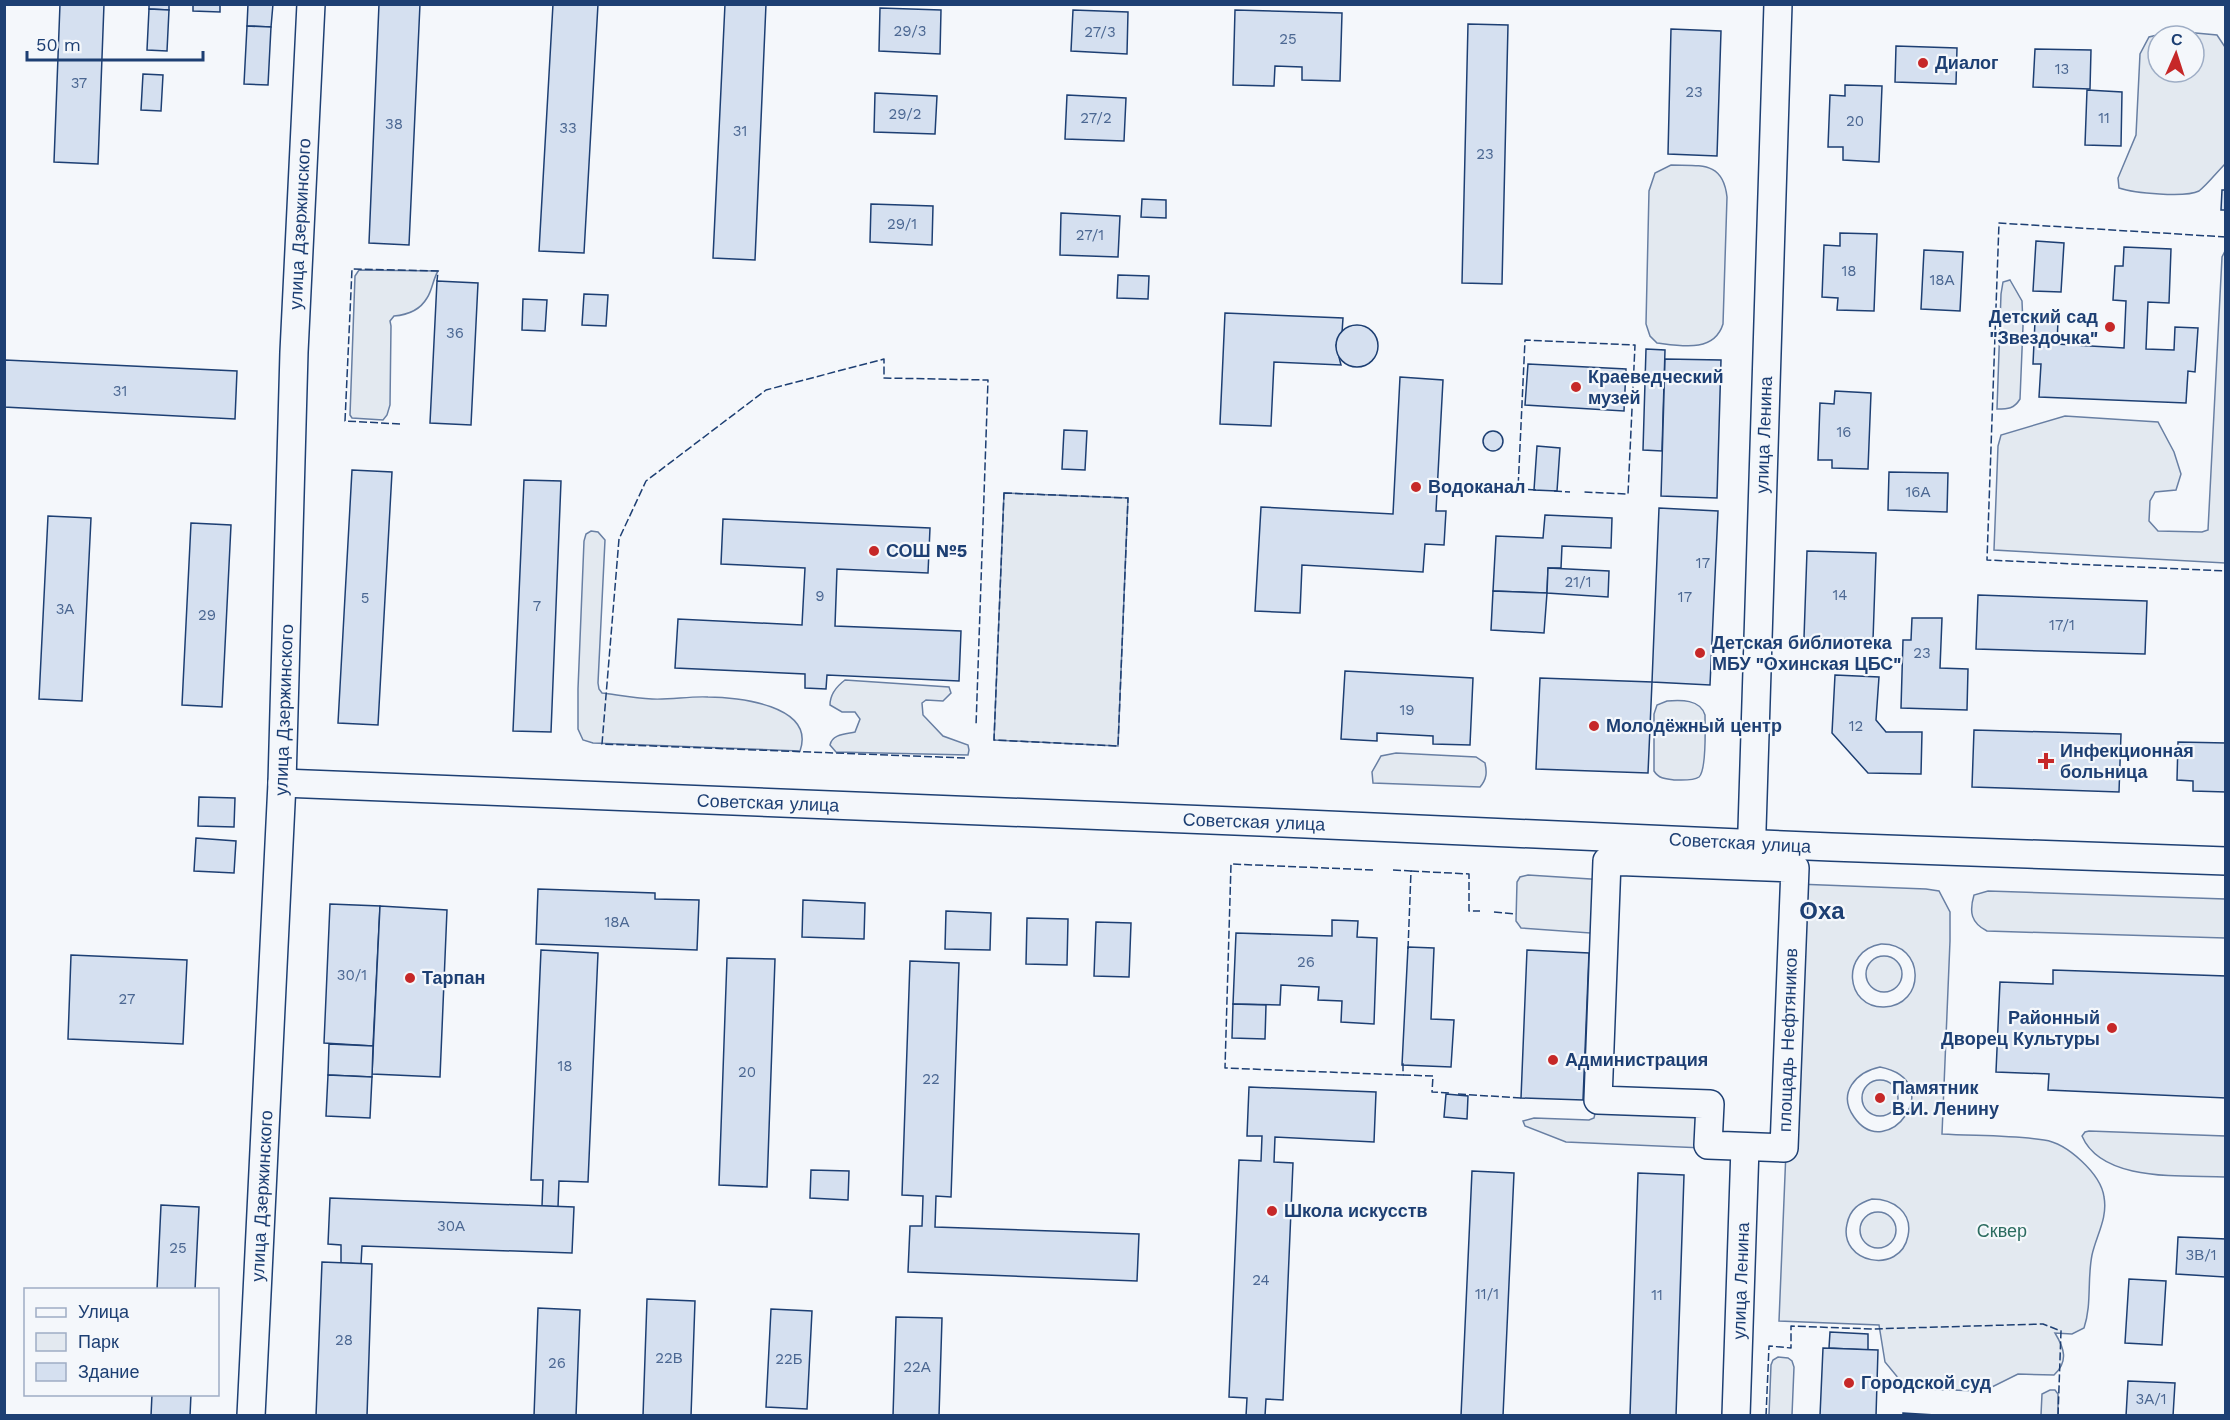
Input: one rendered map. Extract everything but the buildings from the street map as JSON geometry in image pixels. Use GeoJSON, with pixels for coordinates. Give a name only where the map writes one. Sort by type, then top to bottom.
{"type":"FeatureCollection","features":[{"type":"Feature","properties":{"kind":"street","name":"улица Дзержинского"},"geometry":{"type":"LineString","coordinates":[[251,1416],[282,783],[294,352],[311,4]]}},
{"type":"Feature","properties":{"kind":"street","name":"улица Ленина"},"geometry":{"type":"LineString","coordinates":[[1751,855],[1778,4]]}},
{"type":"Feature","properties":{"kind":"street","name":"Советская улица"},"geometry":{"type":"LineString","coordinates":[[282,783],[1306,824],[1751,855],[2226,861]]}},
{"type":"Feature","properties":{"kind":"street","name":"площадь Нефтяников"},"geometry":{"type":"LineString","coordinates":[[1751,855],[1795,868],[1784,1148],[1708,1145],[1710,1104],[1598,1100],[1607,861],[1751,855]]}},
{"type":"Feature","properties":{"kind":"street","name":"улица Ленина"},"geometry":{"type":"LineString","coordinates":[[1736,1416],[1745,1146]]}},
{"type":"Feature","properties":{"kind":"green space"},"geometry":{"type":"Polygon","coordinates":[[[2206,34],[2217,35],[2225,47],[2225,164],[2199,191],[2159,194],[2119,188],[2118,178],[2136,135],[2140,54],[2146,43],[2146,84],[2206,84],[2206,34]]]}},
{"type":"Feature","properties":{"kind":"green space"},"geometry":{"type":"Polygon","coordinates":[[[1671,165],[1701,166],[1715,171],[1725,185],[1727,197],[1723,324],[1719,333],[1712,340],[1696,346],[1657,343],[1650,336],[1646,324],[1649,191],[1655,173],[1671,165]]]}},
{"type":"Feature","properties":{"kind":"green space"},"geometry":{"type":"Polygon","coordinates":[[[2225,251],[2225,563],[1994,550],[1998,446],[2001,435],[2065,416],[2158,422],[2174,452],[2181,474],[2176,490],[2155,492],[2150,501],[2149,521],[2158,531],[2202,532],[2208,530],[2222,257],[2225,251]]]}},
{"type":"Feature","properties":{"kind":"green space"},"geometry":{"type":"Polygon","coordinates":[[[359,270],[438,271],[429,295],[421,306],[408,313],[394,316],[390,321],[390,405],[383,420],[352,418],[350,415],[355,276],[359,270]]]}},
{"type":"Feature","properties":{"kind":"green space"},"geometry":{"type":"Polygon","coordinates":[[[2010,280],[2022,301],[2020,399],[2010,408],[1997,409],[2001,294],[2003,282],[2010,280]]]}},
{"type":"Feature","properties":{"kind":"green space"},"geometry":{"type":"Polygon","coordinates":[[[1004,493],[1128,498],[1118,746],[994,740],[1004,493]]]}},
{"type":"Feature","properties":{"kind":"green space"},"geometry":{"type":"Polygon","coordinates":[[[591,531],[598,532],[605,540],[598,683],[602,693],[652,699],[721,697],[754,702],[786,714],[796,723],[802,735],[800,751],[593,743],[583,740],[578,729],[578,689],[584,541],[586,534],[591,531]]]}},
{"type":"Feature","properties":{"kind":"green space"},"geometry":{"type":"Polygon","coordinates":[[[845,680],[949,687],[951,693],[943,701],[926,700],[922,703],[923,715],[943,736],[968,745],[968,755],[836,752],[830,745],[831,741],[840,735],[855,732],[860,719],[855,712],[842,712],[830,705],[834,691],[845,680]]]}},
{"type":"Feature","properties":{"kind":"green space"},"geometry":{"type":"Polygon","coordinates":[[[1667,701],[1694,703],[1703,710],[1705,715],[1703,766],[1702,773],[1697,778],[1691,780],[1666,779],[1658,776],[1654,771],[1654,714],[1657,705],[1667,701]]]}},
{"type":"Feature","properties":{"kind":"green space"},"geometry":{"type":"Polygon","coordinates":[[[1396,753],[1476,757],[1485,763],[1485,778],[1480,787],[1373,783],[1372,772],[1381,756],[1396,753]]]}},
{"type":"Feature","properties":{"kind":"green space"},"geometry":{"type":"Polygon","coordinates":[[[1528,875],[1606,880],[1604,934],[1521,928],[1516,921],[1517,882],[1520,877],[1528,875]]]}},
{"type":"Feature","properties":{"kind":"green space","name":"Сквер"},"geometry":{"type":"Polygon","coordinates":[[[1797,884],[1939,891],[1950,912],[1942,1134],[2019,1137],[2053,1142],[2082,1161],[2097,1179],[2102,1188],[2105,1205],[2092,1255],[2088,1310],[2084,1328],[2072,1334],[2055,1333],[2064,1354],[2062,1365],[2054,1375],[2018,1374],[1984,1391],[1915,1389],[1899,1379],[1885,1362],[1879,1325],[1779,1321],[1797,884]],[[1881,944],[1868,949],[1859,957],[1852,978],[1861,999],[1871,1005],[1884,1007],[1898,1004],[1908,997],[1915,975],[1913,963],[1906,953],[1896,946],[1881,944]],[[1880,1067],[1863,1074],[1852,1085],[1848,1092],[1849,1108],[1854,1117],[1867,1129],[1882,1131],[1895,1126],[1906,1115],[1911,1102],[1910,1087],[1900,1075],[1880,1067]],[[1872,1199],[1859,1205],[1850,1214],[1847,1224],[1847,1237],[1852,1248],[1871,1260],[1883,1260],[1903,1249],[1909,1228],[1900,1208],[1887,1201],[1872,1199]]]}},
{"type":"Feature","properties":{"kind":"green space"},"geometry":{"type":"Polygon","coordinates":[[[1988,891],[2225,899],[2225,938],[1987,931],[1975,921],[1972,907],[1974,895],[1988,891]]]}},
{"type":"Feature","properties":{"kind":"green space"},"geometry":{"type":"Polygon","coordinates":[[[1884,956],[1897,961],[1902,974],[1897,987],[1884,992],[1871,987],[1866,974],[1871,961],[1884,956]]]}},
{"type":"Feature","properties":{"kind":"green space"},"geometry":{"type":"Polygon","coordinates":[[[1880,1080],[1893,1085],[1898,1098],[1893,1111],[1880,1116],[1867,1111],[1862,1098],[1867,1085],[1880,1080]]]}},
{"type":"Feature","properties":{"kind":"green space"},"geometry":{"type":"Polygon","coordinates":[[[1598,1100],[1710,1104],[1703,1148],[1566,1142],[1525,1126],[1523,1121],[1534,1118],[1589,1120],[1594,1118],[1598,1100]]]}},
{"type":"Feature","properties":{"kind":"green space"},"geometry":{"type":"Polygon","coordinates":[[[2089,1131],[2225,1136],[2225,1177],[2167,1176],[2125,1169],[2107,1162],[2092,1151],[2082,1136],[2089,1131]]]}},
{"type":"Feature","properties":{"kind":"green space"},"geometry":{"type":"Polygon","coordinates":[[[1878,1212],[1891,1217],[1896,1230],[1891,1243],[1878,1248],[1865,1243],[1860,1230],[1865,1217],[1878,1212]]]}},
{"type":"Feature","properties":{"kind":"green space"},"geometry":{"type":"Polygon","coordinates":[[[1778,1357],[1788,1358],[1794,1367],[1792,1415],[1769,1415],[1771,1365],[1778,1357]]]}},
{"type":"Feature","properties":{"kind":"green space"},"geometry":{"type":"Polygon","coordinates":[[[2055,1390],[2058,1394],[2058,1415],[2041,1415],[2042,1394],[2055,1390]]]}},
{"type":"Feature","properties":{"kind":"fence"},"geometry":{"type":"LineString","coordinates":[[2226,237],[1999,223],[1987,560],[2226,571]]}},
{"type":"Feature","properties":{"kind":"fence"},"geometry":{"type":"LineString","coordinates":[[400,424],[345,421],[352,269],[438,271],[437,281]]}},
{"type":"Feature","properties":{"kind":"fence"},"geometry":{"type":"LineString","coordinates":[[1536,490],[1518,489],[1525,340],[1635,345],[1628,494],[1584,492]]}},
{"type":"Feature","properties":{"kind":"fence"},"geometry":{"type":"LineString","coordinates":[[965,758],[602,744],[619,539],[646,481],[766,390],[884,359],[884,378],[988,380],[976,726]]}},
{"type":"Feature","properties":{"kind":"fence"},"geometry":{"type":"LineString","coordinates":[[1554,491],[1570,492]]}},
{"type":"Feature","properties":{"kind":"fence"},"geometry":{"type":"LineString","coordinates":[[1004,493],[1128,498],[1118,746],[994,740],[1004,493]]}},
{"type":"Feature","properties":{"kind":"fence"},"geometry":{"type":"LineString","coordinates":[[1373,870],[1231,864],[1225,1068],[1403,1075],[1403,1062]]}},
{"type":"Feature","properties":{"kind":"fence"},"geometry":{"type":"LineString","coordinates":[[1393,870],[1411,871],[1408,949]]}},
{"type":"Feature","properties":{"kind":"fence"},"geometry":{"type":"LineString","coordinates":[[1411,871],[1469,874],[1469,911],[1480,911]]}},
{"type":"Feature","properties":{"kind":"fence"},"geometry":{"type":"LineString","coordinates":[[1494,912],[1516,914]]}},
{"type":"Feature","properties":{"kind":"fence"},"geometry":{"type":"LineString","coordinates":[[1403,1075],[1433,1076],[1432,1092],[1449,1093]]}},
{"type":"Feature","properties":{"kind":"fence"},"geometry":{"type":"LineString","coordinates":[[1458,1094],[1521,1098]]}},
{"type":"Feature","properties":{"kind":"fence"},"geometry":{"type":"LineString","coordinates":[[1766,1416],[1769,1346],[1791,1348],[1791,1326],[1871,1329],[2043,1324],[2061,1331],[2058,1416]]}},
{"type":"Feature","properties":{"kind":"place","name":"Диалог"},"geometry":{"type":"Point","coordinates":[1923,63]}},
{"type":"Feature","properties":{"kind":"place","name":"Детский сад \"Звездочка\""},"geometry":{"type":"Point","coordinates":[2110,327]}},
{"type":"Feature","properties":{"kind":"place","name":"Краеведческий музей"},"geometry":{"type":"Point","coordinates":[1576,387]}},
{"type":"Feature","properties":{"kind":"place","name":"Водоканал"},"geometry":{"type":"Point","coordinates":[1416,487]}},
{"type":"Feature","properties":{"kind":"place","name":"СОШ №5"},"geometry":{"type":"Point","coordinates":[874,551]}},
{"type":"Feature","properties":{"kind":"place","name":"Детская библиотека МБУ \"Охинская ЦБС\""},"geometry":{"type":"Point","coordinates":[1700,653]}},
{"type":"Feature","properties":{"kind":"place","name":"Молодёжный центр"},"geometry":{"type":"Point","coordinates":[1594,726]}},
{"type":"Feature","properties":{"kind":"place","name":"Инфекционная больница"},"geometry":{"type":"Point","coordinates":[2046,761]}},
{"type":"Feature","properties":{"kind":"place","name":"Тарпан"},"geometry":{"type":"Point","coordinates":[410,978]}},
{"type":"Feature","properties":{"kind":"place","name":"Районный Дворец Культуры"},"geometry":{"type":"Point","coordinates":[2112,1028]}},
{"type":"Feature","properties":{"kind":"place","name":"Администрация"},"geometry":{"type":"Point","coordinates":[1553,1060]}},
{"type":"Feature","properties":{"kind":"place","name":"Памятник В.И. Ленину"},"geometry":{"type":"Point","coordinates":[1880,1098]}},
{"type":"Feature","properties":{"kind":"place","name":"Школа искусств"},"geometry":{"type":"Point","coordinates":[1272,1211]}},
{"type":"Feature","properties":{"kind":"place","name":"Городской суд"},"geometry":{"type":"Point","coordinates":[1849,1383]}},
{"type":"Feature","properties":{"kind":"district","name":"Оха"},"geometry":{"type":"Point","coordinates":[1822,911]}}]}
